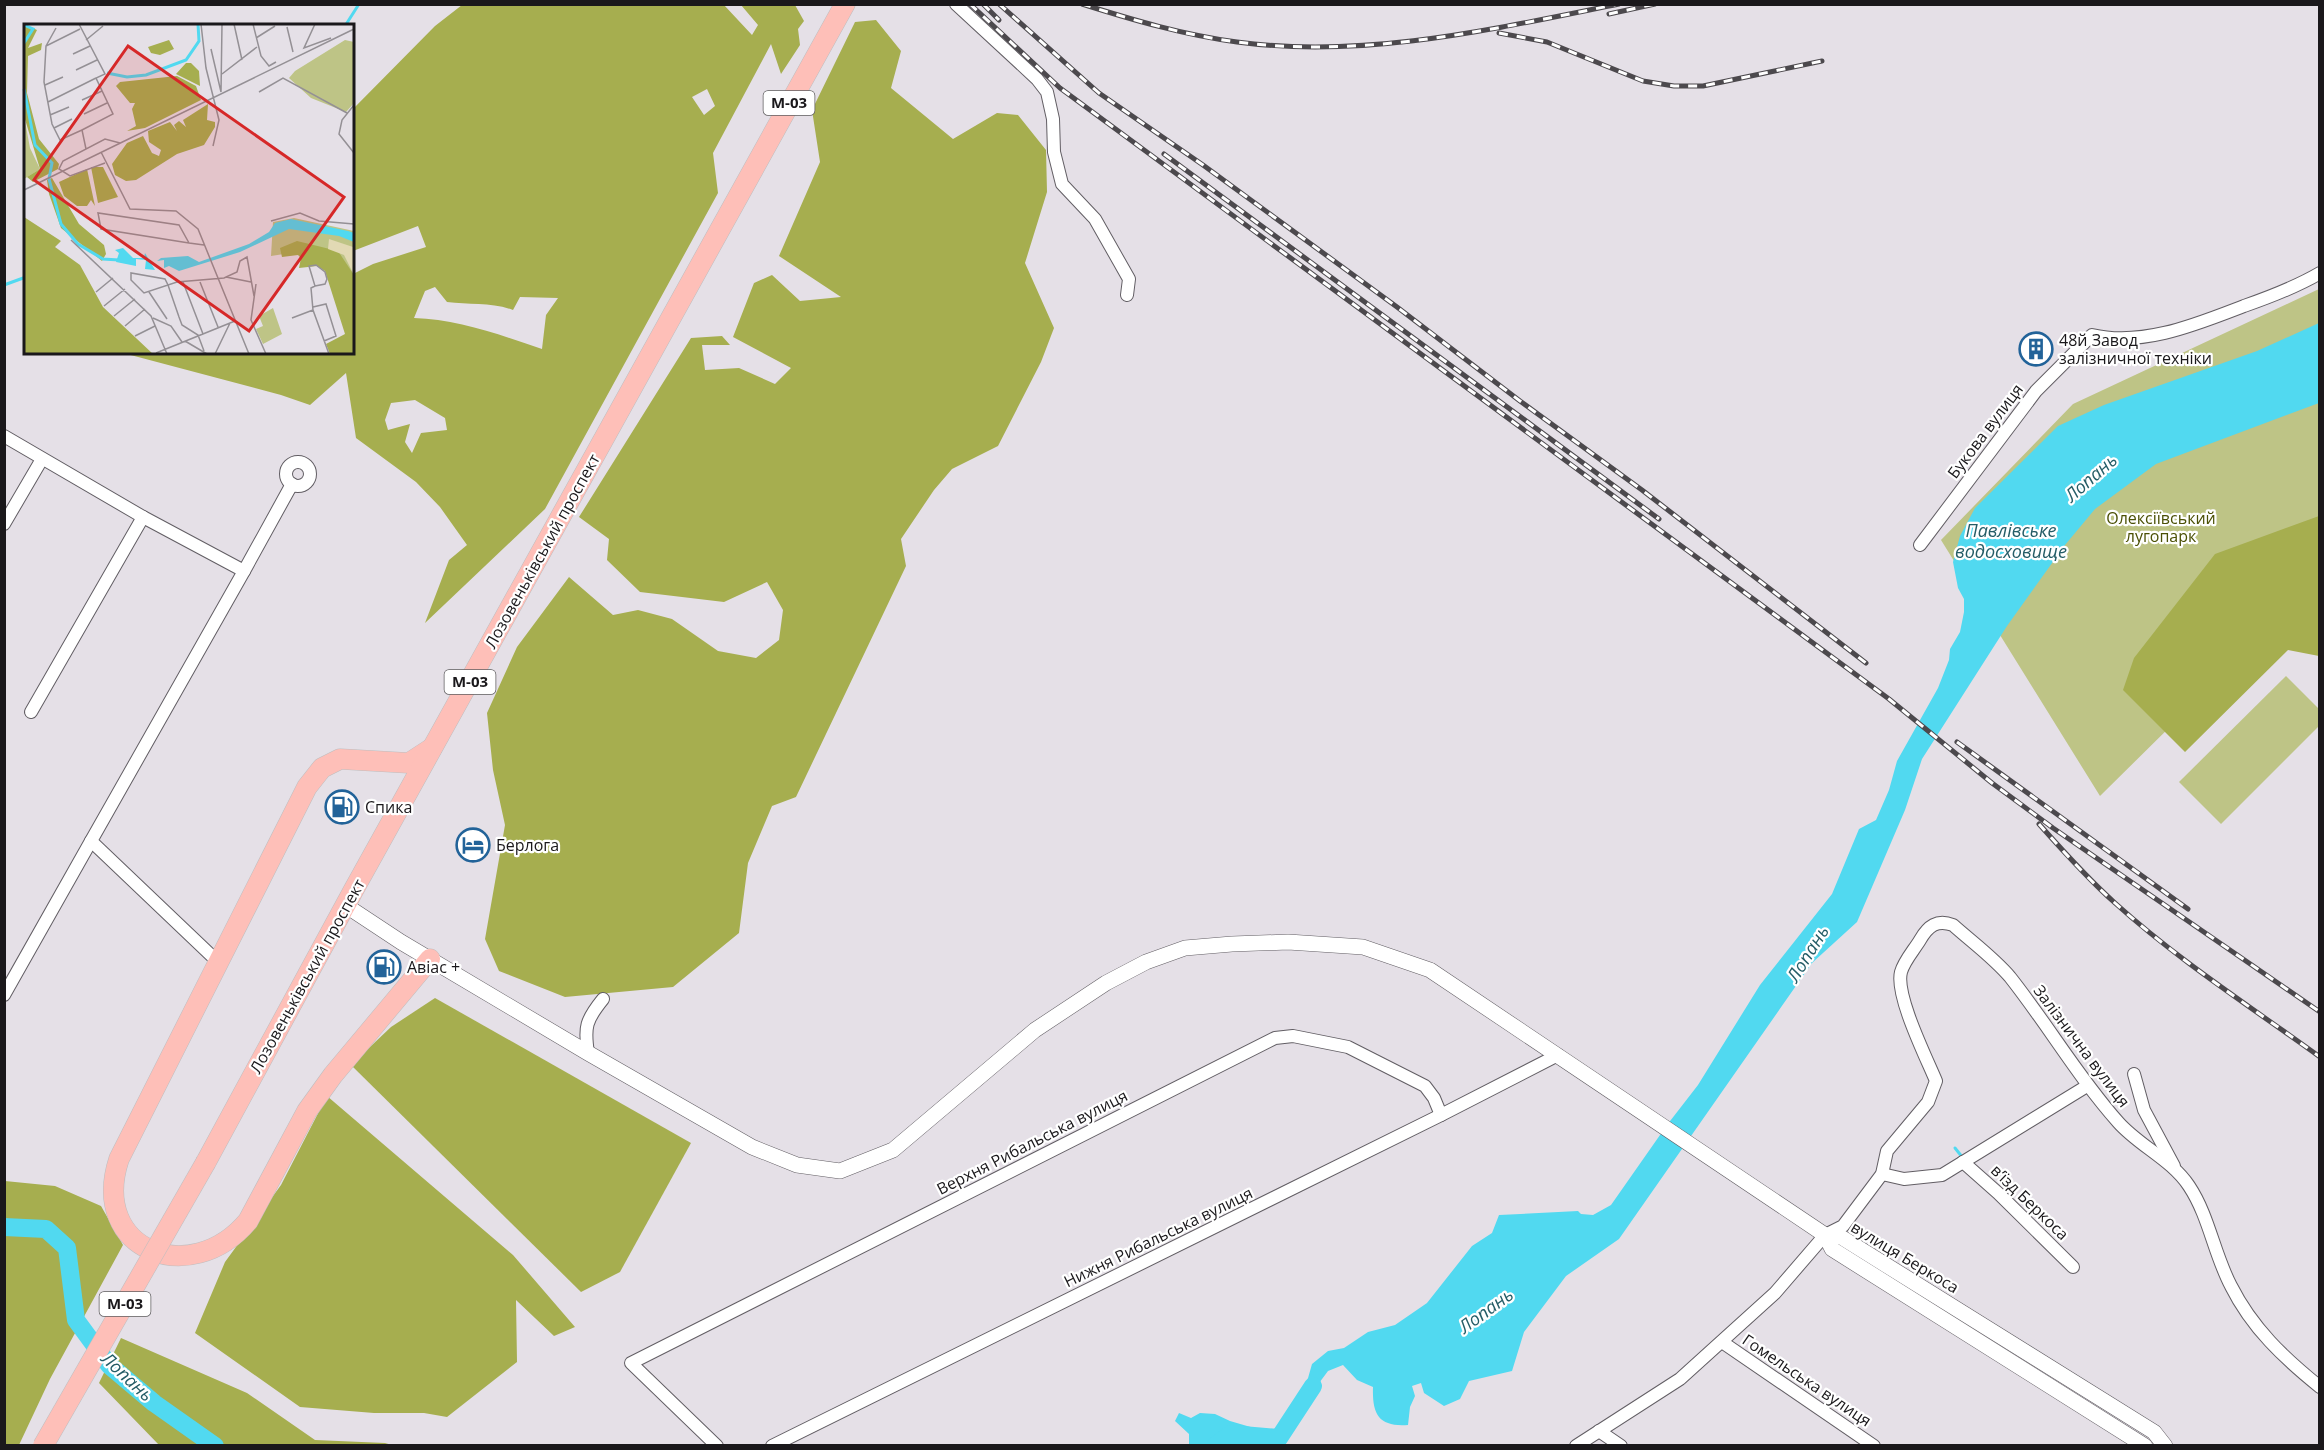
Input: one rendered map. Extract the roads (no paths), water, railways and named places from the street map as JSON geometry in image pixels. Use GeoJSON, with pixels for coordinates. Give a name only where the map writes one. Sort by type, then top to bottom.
{"type":"FeatureCollection","features":[{"type":"Feature","properties":{"kind":"highway","name":"Лозовеньківський проспект"},"geometry":{"type":"LineString","coordinates":[[43,1446],[206,1162],[345,905],[845,4]]}},
{"type":"Feature","properties":{"kind":"highway"},"geometry":{"type":"LineString","coordinates":[[430,959],[333,1075],[308,1111],[248,1221],[238,1234],[225,1244],[194,1255],[161,1254],[136,1245],[118,1216],[113,1193],[118,1159],[307,787],[322,768],[330,762],[350,758],[409,763],[434,747]]}},
{"type":"Feature","properties":{"kind":"street"},"geometry":{"type":"LineString","coordinates":[[956,4],[1037,79],[1047,92],[1053,119],[1054,152],[1062,184],[1095,219],[1129,279],[1127,295]]}},
{"type":"Feature","properties":{"kind":"street","name":"Букова вулиця"},"geometry":{"type":"LineString","coordinates":[[1920,545],[2036,391],[2092,335],[2108,338],[2147,336],[2195,325],[2269,297],[2319,273]]}},
{"type":"Feature","properties":{"kind":"street"},"geometry":{"type":"LineString","coordinates":[[4,436],[143,517],[244,571]]}},
{"type":"Feature","properties":{"kind":"street"},"geometry":{"type":"LineString","coordinates":[[4,524],[42,459]]}},
{"type":"Feature","properties":{"kind":"street"},"geometry":{"type":"LineString","coordinates":[[4,994],[292,484]]}},
{"type":"Feature","properties":{"kind":"street"},"geometry":{"type":"LineString","coordinates":[[31,712],[143,517]]}},
{"type":"Feature","properties":{"kind":"street"},"geometry":{"type":"LineString","coordinates":[[91,841],[218,961]]}},
{"type":"Feature","properties":{"kind":"street"},"geometry":{"type":"LineString","coordinates":[[345,905],[430,959],[588,1053],[752,1147],[797,1165],[840,1171],[893,1150],[1035,1030],[1106,983],[1146,962],[1185,948],[1232,944],[1288,942],[1363,947],[1430,970],[1825,1235]]}},
{"type":"Feature","properties":{"kind":"street","name":"Залізнична вулиця"},"geometry":{"type":"LineString","coordinates":[[1882,1174],[1887,1151],[1928,1101],[1936,1081],[1900,992],[1901,972],[1925,932],[1934,924],[1943,922],[1953,925],[2009,975],[2087,1086],[2121,1125],[2178,1172],[2198,1199],[2219,1259],[2237,1296],[2262,1334],[2282,1356],[2319,1388]]}},
{"type":"Feature","properties":{"kind":"street"},"geometry":{"type":"LineString","coordinates":[[588,1053],[585,1033],[589,1017],[603,999]]}},
{"type":"Feature","properties":{"kind":"street","name":"Верхня Рибальська вулиця"},"geometry":{"type":"LineString","coordinates":[[717,1446],[631,1363],[1275,1038],[1293,1036],[1348,1047],[1425,1086],[1434,1098],[1441,1115]]}},
{"type":"Feature","properties":{"kind":"street","name":"Нижня Рибальська вулиця"},"geometry":{"type":"LineString","coordinates":[[772,1446],[1558,1056]]}},
{"type":"Feature","properties":{"kind":"street"},"geometry":{"type":"LineString","coordinates":[[2134,1074],[2144,1110],[2178,1172]]}},
{"type":"Feature","properties":{"kind":"street"},"geometry":{"type":"LineString","coordinates":[[1576,1446],[1680,1379],[1722,1342],[1775,1293],[1825,1235],[1843,1226],[1882,1174],[1904,1179],[1942,1176],[2087,1086]]}},
{"type":"Feature","properties":{"kind":"street","name":"в’їзд Беркоса"},"geometry":{"type":"LineString","coordinates":[[1966,1161],[2073,1267]]}},
{"type":"Feature","properties":{"kind":"street","name":"вулиця Беркоса"},"geometry":{"type":"LineString","coordinates":[[1825,1235],[1832,1249],[2145,1446]]}},
{"type":"Feature","properties":{"kind":"street","name":"вулиця Беркоса"},"geometry":{"type":"LineString","coordinates":[[1825,1235],[1841,1237],[2154,1432],[2165,1446]]}},
{"type":"Feature","properties":{"kind":"street","name":"Гомельська вулиця"},"geometry":{"type":"LineString","coordinates":[[1722,1342],[1874,1446]]}},
{"type":"Feature","properties":{"kind":"street"},"geometry":{"type":"LineString","coordinates":[[1599,1431],[1621,1446]]}},
{"type":"Feature","properties":{"kind":"water","name":"Павлівське водосховище"},"geometry":{"type":"Polygon","coordinates":[[[2319,323],[2319,403],[2156,464],[2095,509],[2065,545],[2007,626],[1922,759],[1905,810],[1857,922],[1812,963],[1619,1239],[1566,1276],[1524,1332],[1512,1371],[1469,1381],[1460,1399],[1444,1406],[1424,1393],[1421,1383],[1412,1386],[1415,1396],[1410,1407],[1408,1425],[1398,1425],[1390,1424],[1379,1417],[1374,1405],[1373,1387],[1357,1380],[1343,1365],[1328,1371],[1299,1410],[1312,1364],[1328,1351],[1344,1348],[1368,1332],[1395,1325],[1427,1303],[1472,1246],[1492,1233],[1499,1215],[1578,1211],[1581,1214],[1593,1215],[1611,1205],[1698,1085],[1760,985],[1832,894],[1859,829],[1876,820],[1889,790],[1897,761],[1938,688],[1949,660],[1950,649],[1960,632],[1964,599],[1958,588],[1953,562],[1960,536],[1975,508],[2058,426],[2104,405],[2257,351],[2319,323]]]}},
{"type":"Feature","properties":{"kind":"water"},"geometry":{"type":"Polygon","coordinates":[[[1179,1413],[1191,1418],[1200,1413],[1215,1414],[1230,1421],[1271,1433],[1285,1445],[1189,1445],[1189,1434],[1175,1421],[1179,1413]]]}},
{"type":"Feature","properties":{"kind":"waterway"},"geometry":{"type":"LineString","coordinates":[[346,24],[359,4]]}},
{"type":"Feature","properties":{"kind":"waterway"},"geometry":{"type":"LineString","coordinates":[[4,285],[24,278]]}},
{"type":"Feature","properties":{"kind":"waterway"},"geometry":{"type":"LineString","coordinates":[[1955,1148],[1963,1158]]}},
{"type":"Feature","properties":{"kind":"waterway","name":"Лопань"},"geometry":{"type":"LineString","coordinates":[[4,1227],[46,1229],[67,1248],[76,1320],[109,1365],[154,1403],[215,1446]]}},
{"type":"Feature","properties":{"kind":"waterway","name":"Лопань"},"geometry":{"type":"LineString","coordinates":[[1215,1446],[1231,1434],[1279,1438],[1313,1386]]}},
{"type":"Feature","properties":{"kind":"railway"},"geometry":{"type":"LineString","coordinates":[[970,4],[1060,88],[1889,699],[1992,783],[2053,828],[2320,1012]]}},
{"type":"Feature","properties":{"kind":"railway"},"geometry":{"type":"LineString","coordinates":[[983,4],[999,20]]}},
{"type":"Feature","properties":{"kind":"railway"},"geometry":{"type":"LineString","coordinates":[[999,4],[1099,93],[1203,165],[1397,307],[1642,490],[1866,663]]}},
{"type":"Feature","properties":{"kind":"railway"},"geometry":{"type":"LineString","coordinates":[[1082,4],[1120,16],[1217,39],[1285,46],[1333,47],[1429,39],[1619,4]]}},
{"type":"Feature","properties":{"kind":"railway"},"geometry":{"type":"LineString","coordinates":[[1609,14],[1655,4]]}},
{"type":"Feature","properties":{"kind":"railway"},"geometry":{"type":"LineString","coordinates":[[1499,33],[1547,42],[1643,81],[1674,86],[1703,86],[1822,61]]}},
{"type":"Feature","properties":{"kind":"railway"},"geometry":{"type":"LineString","coordinates":[[1164,154],[1659,519]]}},
{"type":"Feature","properties":{"kind":"railway"},"geometry":{"type":"LineString","coordinates":[[1957,742],[2188,909]]}},
{"type":"Feature","properties":{"kind":"railway"},"geometry":{"type":"LineString","coordinates":[[2039,824],[2066,855],[2139,924],[2189,964],[2320,1057]]}},
{"type":"Feature","properties":{"kind":"place","name":"48й Завод залізничної техніки"},"geometry":{"type":"Point","coordinates":[2036,349]}},
{"type":"Feature","properties":{"kind":"place","name":"Спика"},"geometry":{"type":"Point","coordinates":[342,807]}},
{"type":"Feature","properties":{"kind":"place","name":"Берлога"},"geometry":{"type":"Point","coordinates":[473,845]}},
{"type":"Feature","properties":{"kind":"place","name":"Авiас +"},"geometry":{"type":"Point","coordinates":[384,967]}},
{"type":"Feature","properties":{"kind":"park label","name":"Олексіївський лугопарк"},"geometry":{"type":"Point","coordinates":[2161,527]}}]}
